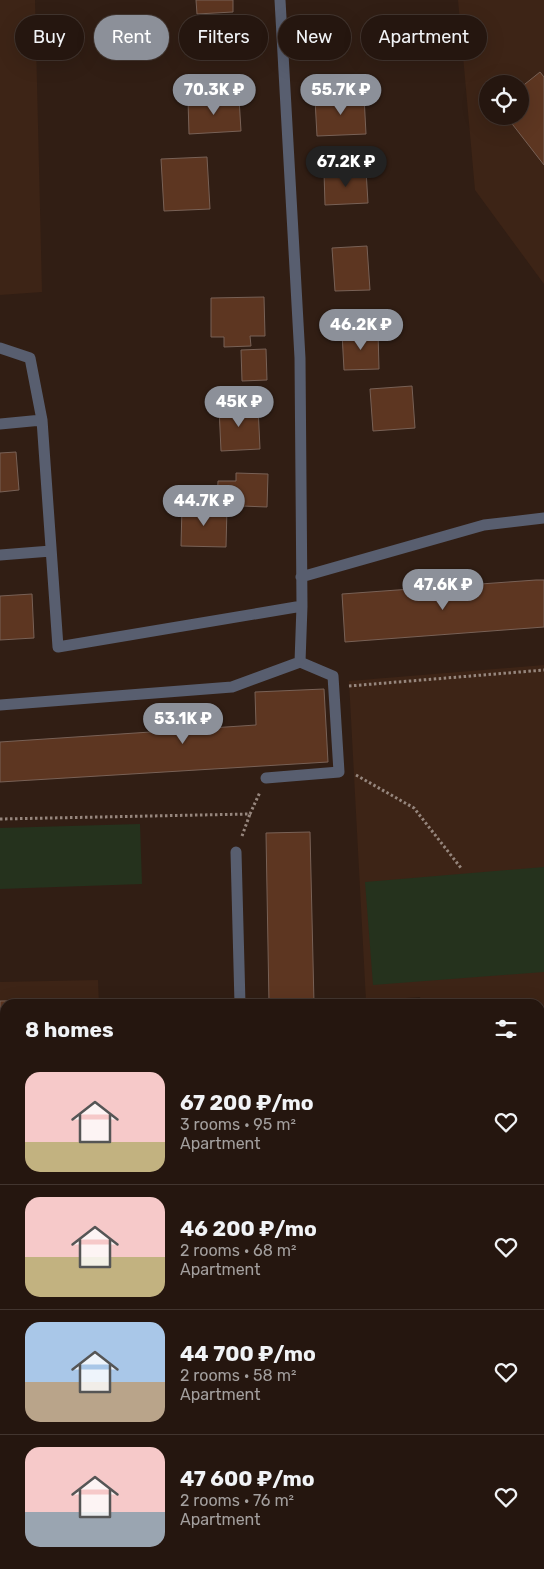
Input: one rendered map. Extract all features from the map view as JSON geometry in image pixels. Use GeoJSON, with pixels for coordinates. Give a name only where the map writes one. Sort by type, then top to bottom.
{"type":"FeatureCollection","features":[{"type":"Feature","properties":{"kind":"lane"},"geometry":{"type":"LineString","coordinates":[[280,0],[300,358],[302,606],[300,662]]}},
{"type":"Feature","properties":{"kind":"lane"},"geometry":{"type":"LineString","coordinates":[[0,348],[30,358],[42,420],[58,647],[302,606]]}},
{"type":"Feature","properties":{"kind":"lane"},"geometry":{"type":"LineString","coordinates":[[0,424],[42,420]]}},
{"type":"Feature","properties":{"kind":"lane"},"geometry":{"type":"LineString","coordinates":[[301,577],[484,526],[544,518]]}},
{"type":"Feature","properties":{"kind":"lane"},"geometry":{"type":"LineString","coordinates":[[0,555],[51,551]]}},
{"type":"Feature","properties":{"kind":"lane"},"geometry":{"type":"LineString","coordinates":[[0,704],[232,687],[300,662],[333,676],[339,772],[266,778]]}},
{"type":"Feature","properties":{"kind":"lane"},"geometry":{"type":"LineString","coordinates":[[236,852],[240,999]]}},
{"type":"Feature","properties":{"kind":"path"},"geometry":{"type":"LineString","coordinates":[[344,687],[544,670]]}},
{"type":"Feature","properties":{"kind":"path"},"geometry":{"type":"LineString","coordinates":[[339,772],[349,771],[414,808],[461,868]]}},
{"type":"Feature","properties":{"kind":"path"},"geometry":{"type":"LineString","coordinates":[[236,852],[266,778]]}},
{"type":"Feature","properties":{"kind":"path"},"geometry":{"type":"LineString","coordinates":[[0,819],[250,814]]}},
{"type":"Feature","properties":{"kind":"shaded area"},"geometry":{"type":"Polygon","coordinates":[[[0,0],[35,0],[35,15],[15,15],[15,60],[36,60],[42,292],[0,295],[0,0]]]}},
{"type":"Feature","properties":{"kind":"shaded area"},"geometry":{"type":"Polygon","coordinates":[[[458,0],[544,0],[544,284],[475,190],[463,60],[487,60],[487,15],[459,15],[458,0]]]}},
{"type":"Feature","properties":{"kind":"shaded area"},"geometry":{"type":"Polygon","coordinates":[[[544,665],[544,999],[420,999],[420,997],[366,999],[349,681],[544,665]]]}},
{"type":"Feature","properties":{"kind":"shaded area"},"geometry":{"type":"Polygon","coordinates":[[[98,980],[99,999],[0,999],[0,982],[98,980]]]}},
{"type":"Feature","properties":{"kind":"green space"},"geometry":{"type":"Polygon","coordinates":[[[140,824],[142,884],[0,889],[0,828],[140,824]]]}},
{"type":"Feature","properties":{"kind":"green space"},"geometry":{"type":"Polygon","coordinates":[[[544,867],[544,972],[373,985],[365,882],[544,867]]]}},
{"type":"Feature","properties":{"kind":"building"},"geometry":{"type":"Polygon","coordinates":[[[196,0],[233,0],[233,12],[197,14],[196,0]]]}},
{"type":"Feature","properties":{"kind":"building"},"geometry":{"type":"Polygon","coordinates":[[[540,72],[544,77],[544,165],[513,125],[529,125],[529,81],[540,72]]]}},
{"type":"Feature","properties":{"kind":"building"},"geometry":{"type":"Polygon","coordinates":[[[364,96],[366,134],[317,136],[315,99],[364,96]]]}},
{"type":"Feature","properties":{"kind":"building"},"geometry":{"type":"Polygon","coordinates":[[[239,98],[241,131],[189,134],[188,100],[239,98]]]}},
{"type":"Feature","properties":{"kind":"building"},"geometry":{"type":"Polygon","coordinates":[[[207,157],[210,209],[164,211],[161,159],[207,157]]]}},
{"type":"Feature","properties":{"kind":"building"},"geometry":{"type":"Polygon","coordinates":[[[366,170],[368,203],[325,205],[324,172],[366,170]]]}},
{"type":"Feature","properties":{"kind":"building"},"geometry":{"type":"Polygon","coordinates":[[[367,246],[370,290],[335,291],[332,248],[367,246]]]}},
{"type":"Feature","properties":{"kind":"building"},"geometry":{"type":"Polygon","coordinates":[[[264,297],[265,336],[250,336],[251,346],[224,347],[224,337],[211,337],[211,298],[264,297]]]}},
{"type":"Feature","properties":{"kind":"building"},"geometry":{"type":"Polygon","coordinates":[[[378,332],[379,369],[344,370],[342,333],[378,332]]]}},
{"type":"Feature","properties":{"kind":"building"},"geometry":{"type":"Polygon","coordinates":[[[266,349],[267,380],[242,381],[241,350],[266,349]]]}},
{"type":"Feature","properties":{"kind":"building"},"geometry":{"type":"Polygon","coordinates":[[[412,386],[415,428],[373,431],[370,389],[412,386]]]}},
{"type":"Feature","properties":{"kind":"building"},"geometry":{"type":"Polygon","coordinates":[[[258,406],[260,449],[221,451],[219,407],[258,406]]]}},
{"type":"Feature","properties":{"kind":"building"},"geometry":{"type":"Polygon","coordinates":[[[16,452],[19,490],[0,492],[0,453],[16,452]]]}},
{"type":"Feature","properties":{"kind":"building"},"geometry":{"type":"Polygon","coordinates":[[[236,473],[268,474],[267,507],[217,505],[218,481],[236,481],[236,473]]]}},
{"type":"Feature","properties":{"kind":"building"},"geometry":{"type":"Polygon","coordinates":[[[182,507],[227,508],[226,547],[181,546],[182,507]]]}},
{"type":"Feature","properties":{"kind":"building"},"geometry":{"type":"Polygon","coordinates":[[[544,580],[544,627],[345,642],[342,594],[544,580]]]}},
{"type":"Feature","properties":{"kind":"building"},"geometry":{"type":"Polygon","coordinates":[[[32,594],[34,638],[0,640],[0,596],[32,594]]]}},
{"type":"Feature","properties":{"kind":"building"},"geometry":{"type":"Polygon","coordinates":[[[324,689],[328,762],[0,782],[0,742],[256,725],[255,692],[324,689]]]}},
{"type":"Feature","properties":{"kind":"building"},"geometry":{"type":"Polygon","coordinates":[[[310,832],[314,999],[269,999],[266,833],[310,832]]]}}]}
